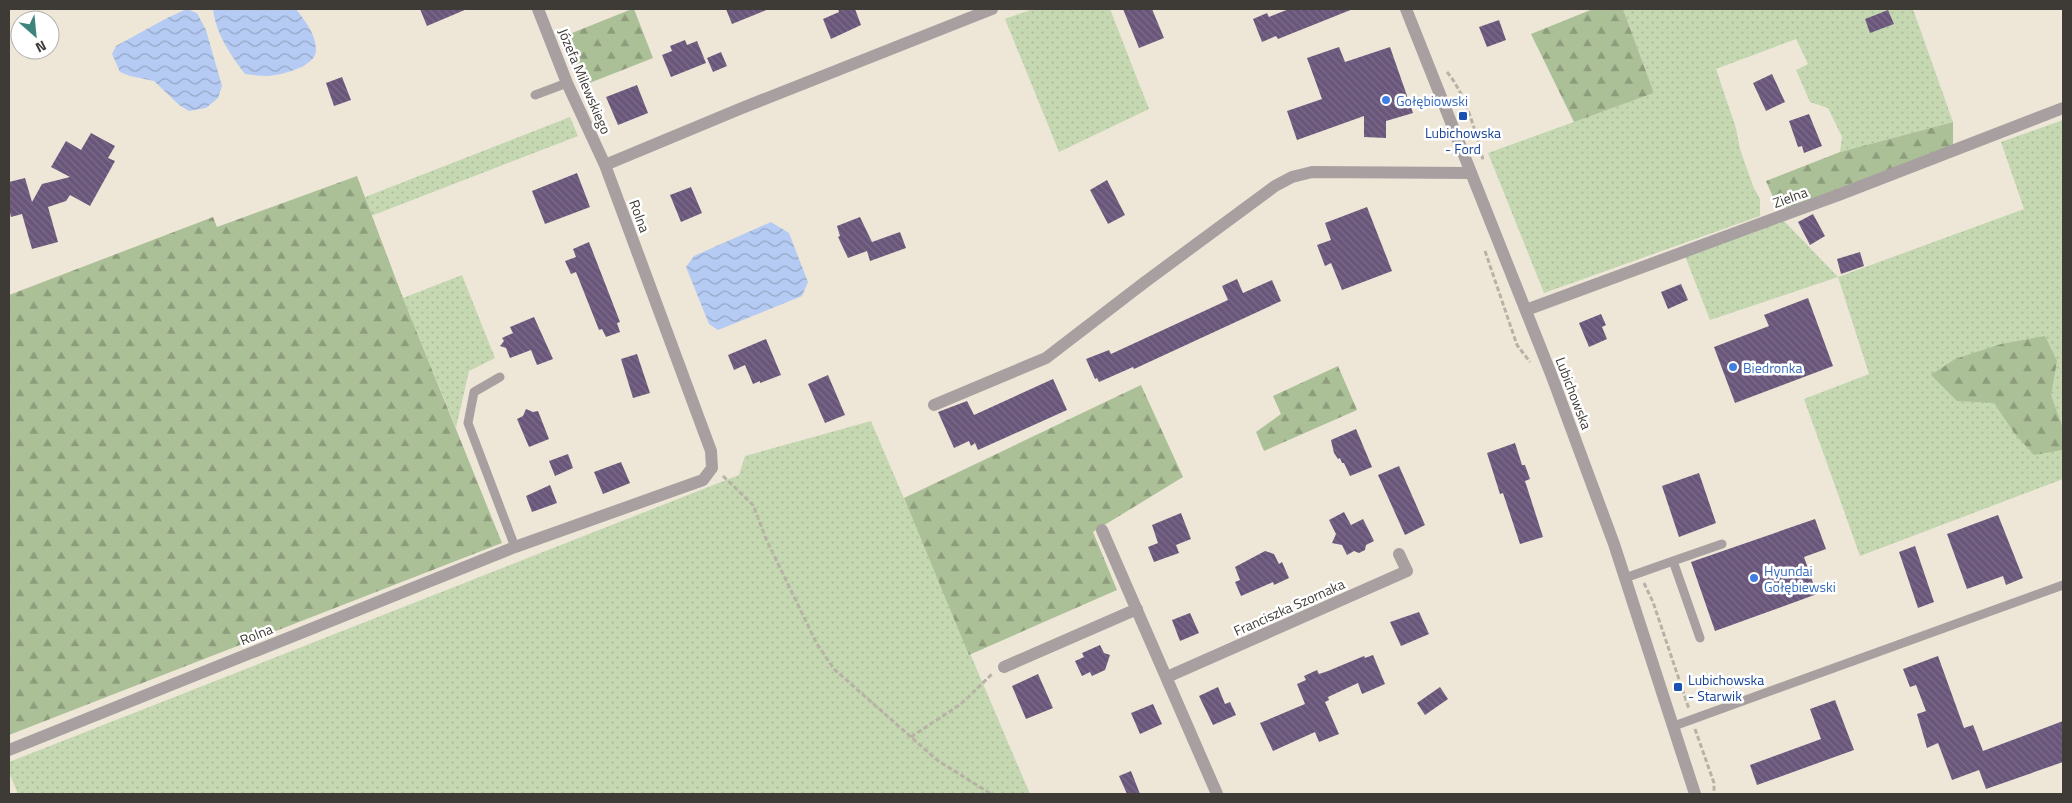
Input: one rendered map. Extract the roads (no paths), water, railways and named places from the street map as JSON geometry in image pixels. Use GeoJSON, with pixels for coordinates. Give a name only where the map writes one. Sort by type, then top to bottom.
{"type":"FeatureCollection","features":[{"type":"Feature","properties":{"kind":"street","name":"Józefa Milewskiego"},"geometry":{"type":"LineString","coordinates":[[538,9],[567,83],[605,165]]}},
{"type":"Feature","properties":{"kind":"street"},"geometry":{"type":"LineString","coordinates":[[605,165],[751,104],[992,9]]}},
{"type":"Feature","properties":{"kind":"street","name":"Lubichowska"},"geometry":{"type":"LineString","coordinates":[[1406,9],[1551,374],[1625,578],[1695,794]]}},
{"type":"Feature","properties":{"kind":"street","name":"Zielna"},"geometry":{"type":"LineString","coordinates":[[1526,310],[1841,194],[2063,108]]}},
{"type":"Feature","properties":{"kind":"street","name":"Rolna"},"geometry":{"type":"LineString","coordinates":[[9,750],[515,547],[703,480],[712,468],[711,451],[605,165]]}},
{"type":"Feature","properties":{"kind":"street"},"geometry":{"type":"LineString","coordinates":[[934,405],[1046,358],[1275,186],[1292,177],[1312,172],[1471,173]]}},
{"type":"Feature","properties":{"kind":"street"},"geometry":{"type":"LineString","coordinates":[[1102,530],[1217,794]]}},
{"type":"Feature","properties":{"kind":"street","name":"Franciszka Szornaka"},"geometry":{"type":"LineString","coordinates":[[1167,677],[1407,571],[1399,554]]}},
{"type":"Feature","properties":{"kind":"street"},"geometry":{"type":"LineString","coordinates":[[1004,667],[1137,608]]}},
{"type":"Feature","properties":{"kind":"lane"},"geometry":{"type":"LineString","coordinates":[[535,95],[567,83]]}},
{"type":"Feature","properties":{"kind":"lane"},"geometry":{"type":"LineString","coordinates":[[500,377],[474,392],[468,423],[515,547]]}},
{"type":"Feature","properties":{"kind":"lane"},"geometry":{"type":"LineString","coordinates":[[1625,578],[1722,544]]}},
{"type":"Feature","properties":{"kind":"lane"},"geometry":{"type":"LineString","coordinates":[[1673,561],[1700,638]]}},
{"type":"Feature","properties":{"kind":"lane"},"geometry":{"type":"LineString","coordinates":[[1674,726],[2063,584]]}},
{"type":"Feature","properties":{"kind":"water"},"geometry":{"type":"Polygon","coordinates":[[[187,9],[197,13],[206,30],[222,86],[218,98],[206,108],[189,111],[179,105],[154,81],[120,72],[112,54],[116,46],[187,9]]]}},
{"type":"Feature","properties":{"kind":"water"},"geometry":{"type":"Polygon","coordinates":[[[213,9],[296,9],[312,33],[316,44],[314,56],[310,61],[297,69],[281,74],[259,76],[245,74],[220,35],[213,9]]]}},
{"type":"Feature","properties":{"kind":"water"},"geometry":{"type":"Polygon","coordinates":[[[771,222],[789,233],[808,282],[802,296],[718,330],[709,324],[686,267],[694,256],[771,222]]]}},
{"type":"Feature","properties":{"kind":"place","name":"Gołębiowski"},"geometry":{"type":"Point","coordinates":[1386,100]}},
{"type":"Feature","properties":{"kind":"place","name":"Lubichowska - Ford"},"geometry":{"type":"Point","coordinates":[1463,116]}},
{"type":"Feature","properties":{"kind":"place","name":"Biedronka"},"geometry":{"type":"Point","coordinates":[1733,367]}},
{"type":"Feature","properties":{"kind":"place","name":"Hyundai Gołębiewski"},"geometry":{"type":"Point","coordinates":[1754,578]}},
{"type":"Feature","properties":{"kind":"place","name":"Lubichowska - Starwik"},"geometry":{"type":"Point","coordinates":[1678,687]}}]}
